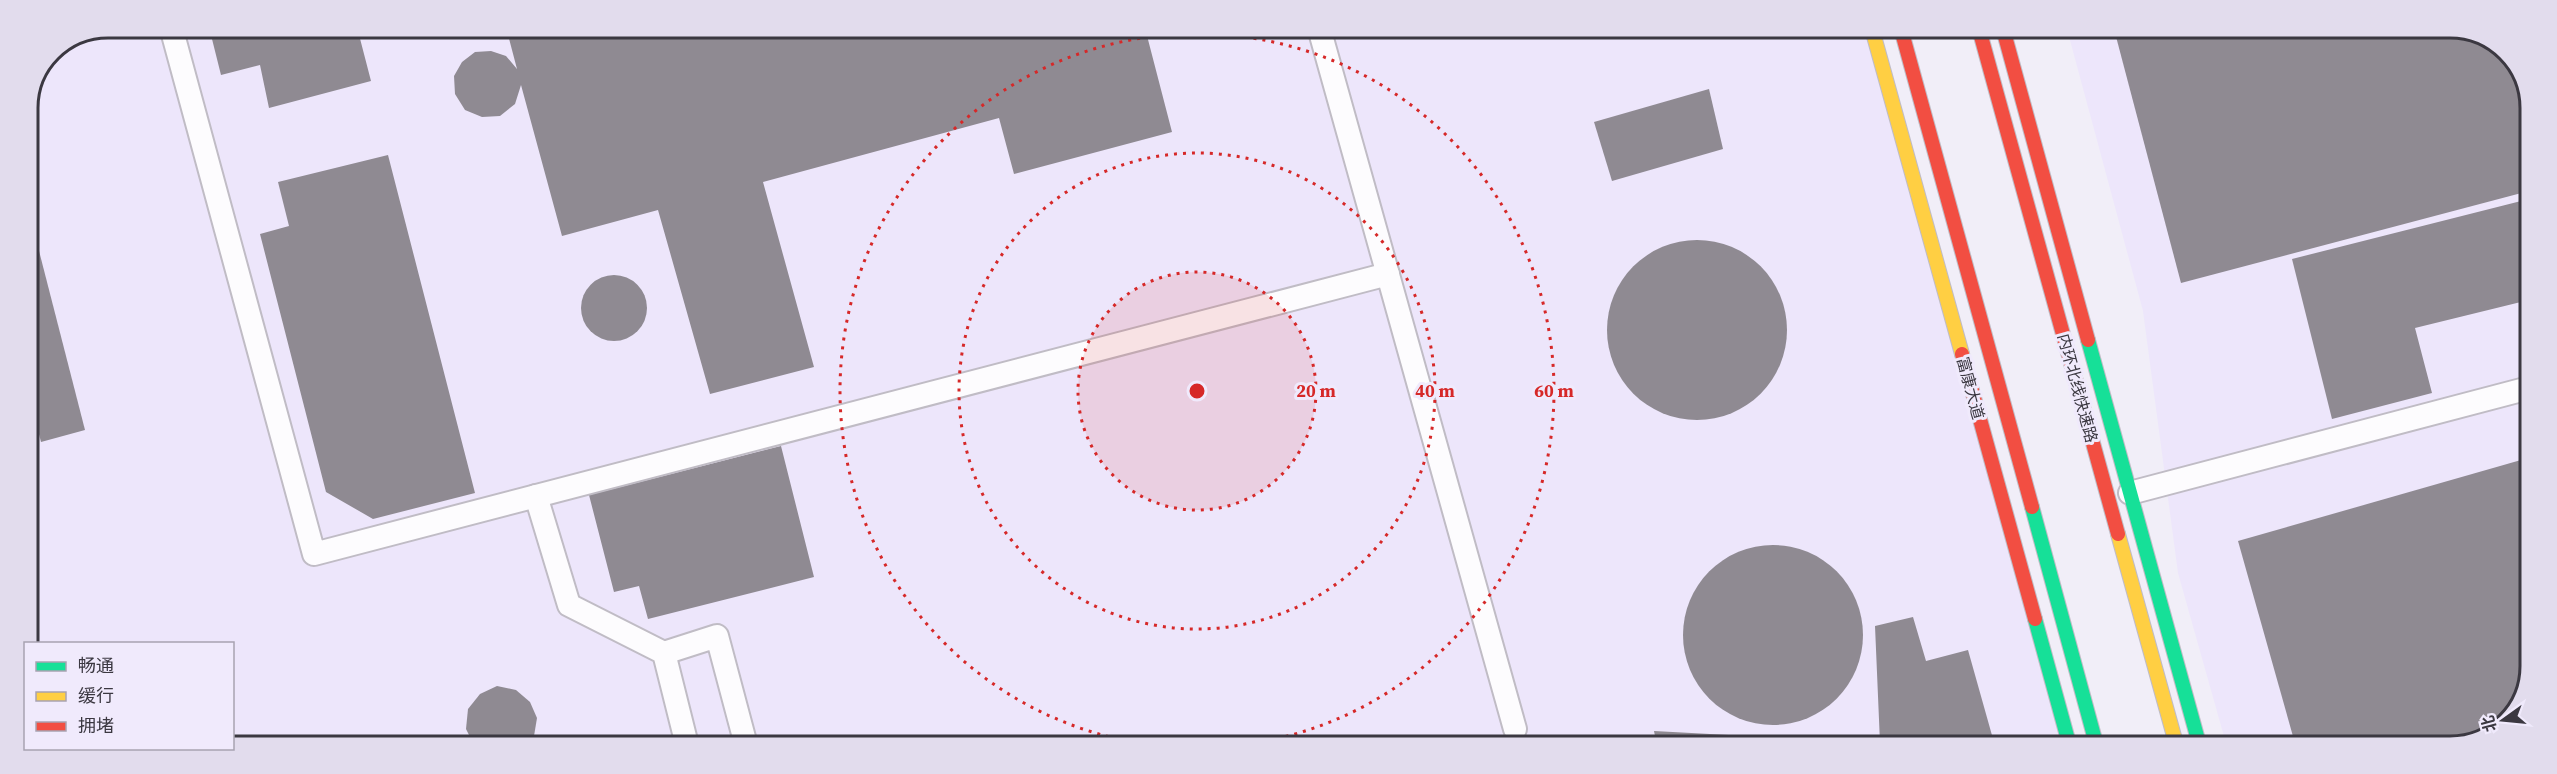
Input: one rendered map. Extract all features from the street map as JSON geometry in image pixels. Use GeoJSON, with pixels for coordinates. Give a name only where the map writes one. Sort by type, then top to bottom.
{"type":"FeatureCollection","features":[{"type":"Feature","properties":{"kind":"main road","name":"富康大道"},"geometry":{"type":"LineString","coordinates":[[1874,37],[2067,736]]}},
{"type":"Feature","properties":{"kind":"main road"},"geometry":{"type":"LineString","coordinates":[[1902,37],[2094,736]]}},
{"type":"Feature","properties":{"kind":"main road","name":"内环北线快速路"},"geometry":{"type":"LineString","coordinates":[[1981,37],[2174,736]]}},
{"type":"Feature","properties":{"kind":"main road"},"geometry":{"type":"LineString","coordinates":[[2005,37],[2197,736]]}},
{"type":"Feature","properties":{"kind":"lane"},"geometry":{"type":"LineString","coordinates":[[174,37],[314,554],[1388,274]]}},
{"type":"Feature","properties":{"kind":"lane"},"geometry":{"type":"LineString","coordinates":[[1322,37],[1515,729]]}},
{"type":"Feature","properties":{"kind":"lane"},"geometry":{"type":"LineString","coordinates":[[2130,493],[2520,390]]}},
{"type":"Feature","properties":{"kind":"lane"},"geometry":{"type":"LineString","coordinates":[[536,496],[569,605],[664,653],[717,636],[744,736]]}},
{"type":"Feature","properties":{"kind":"lane"},"geometry":{"type":"LineString","coordinates":[[664,653],[685,736]]}},
{"type":"Feature","properties":{"kind":"shaded area"},"geometry":{"type":"Polygon","coordinates":[[[107,37],[1874,37],[2067,736],[234,736],[234,642],[38,642],[37,107],[43,81],[49,69],[69,49],[81,43],[107,37]]]}},
{"type":"Feature","properties":{"kind":"shaded area"},"geometry":{"type":"Polygon","coordinates":[[[2069,37],[2450,37],[2481,45],[2496,55],[2505,65],[2516,85],[2519,103],[2520,667],[2512,698],[2502,713],[2492,722],[2472,733],[2450,736],[2224,736],[2178,573],[2143,311],[2069,37]]]}},
{"type":"Feature","properties":{"kind":"building"},"geometry":{"type":"Polygon","coordinates":[[[212,37],[360,37],[371,81],[269,108],[260,65],[221,75],[212,37]]]}},
{"type":"Feature","properties":{"kind":"building"},"geometry":{"type":"Polygon","coordinates":[[[509,37],[1147,37],[1172,132],[1014,174],[999,118],[763,182],[814,367],[710,394],[658,210],[562,236],[521,85],[515,104],[500,116],[482,117],[465,110],[455,94],[454,76],[462,62],[475,52],[491,51],[506,56],[517,69],[509,37]]]}},
{"type":"Feature","properties":{"kind":"building"},"geometry":{"type":"Polygon","coordinates":[[[2116,37],[2450,37],[2481,45],[2496,55],[2505,65],[2516,85],[2519,103],[2519,194],[2181,283],[2116,37]]]}},
{"type":"Feature","properties":{"kind":"building"},"geometry":{"type":"Polygon","coordinates":[[[1709,89],[1723,149],[1612,181],[1594,122],[1709,89]]]}},
{"type":"Feature","properties":{"kind":"building"},"geometry":{"type":"Polygon","coordinates":[[[388,155],[475,493],[373,519],[326,492],[260,234],[289,226],[278,182],[388,155]]]}},
{"type":"Feature","properties":{"kind":"building"},"geometry":{"type":"Polygon","coordinates":[[[2519,201],[2519,302],[2415,328],[2432,393],[2332,419],[2292,259],[2519,201]]]}},
{"type":"Feature","properties":{"kind":"building"},"geometry":{"type":"Polygon","coordinates":[[[1697,240],[1731,247],[1747,255],[1761,266],[1772,280],[1780,296],[1787,330],[1780,364],[1772,380],[1761,394],[1747,405],[1731,413],[1697,420],[1663,413],[1647,405],[1633,394],[1622,380],[1614,364],[1607,330],[1614,296],[1622,280],[1633,266],[1647,255],[1663,247],[1697,240]]]}},
{"type":"Feature","properties":{"kind":"building"},"geometry":{"type":"Polygon","coordinates":[[[37,244],[85,430],[41,442],[38,429],[37,244]]]}},
{"type":"Feature","properties":{"kind":"building"},"geometry":{"type":"Polygon","coordinates":[[[614,275],[627,278],[637,285],[644,295],[647,308],[644,321],[637,331],[627,338],[614,341],[601,338],[591,331],[584,321],[581,308],[584,295],[591,285],[601,278],[614,275]]]}},
{"type":"Feature","properties":{"kind":"building"},"geometry":{"type":"Polygon","coordinates":[[[781,446],[814,577],[648,619],[639,586],[614,592],[589,495],[781,446]]]}},
{"type":"Feature","properties":{"kind":"building"},"geometry":{"type":"Polygon","coordinates":[[[2520,460],[2520,667],[2517,685],[2508,705],[2485,727],[2463,735],[2293,736],[2238,541],[2520,460]]]}},
{"type":"Feature","properties":{"kind":"building"},"geometry":{"type":"Polygon","coordinates":[[[1773,545],[1807,552],[1823,560],[1837,571],[1848,585],[1856,601],[1863,635],[1856,669],[1848,685],[1837,699],[1823,710],[1807,718],[1773,725],[1739,718],[1723,710],[1709,699],[1698,685],[1690,669],[1683,635],[1690,601],[1698,585],[1709,571],[1723,560],[1739,552],[1773,545]]]}},
{"type":"Feature","properties":{"kind":"building"},"geometry":{"type":"Polygon","coordinates":[[[1913,617],[1926,661],[1968,650],[1992,736],[1880,736],[1875,626],[1913,617]]]}},
{"type":"Feature","properties":{"kind":"building"},"geometry":{"type":"Polygon","coordinates":[[[497,686],[516,690],[530,702],[537,718],[534,736],[470,736],[466,729],[468,709],[480,694],[497,686]]]}},
{"type":"Feature","properties":{"kind":"building"},"geometry":{"type":"Polygon","coordinates":[[[1654,731],[1748,736],[1655,736],[1654,731]]]}},
{"type":"Feature","properties":{"kind":"traffic: fast"},"geometry":{"type":"LineString","coordinates":[[2088,340],[2197,736]]}},
{"type":"Feature","properties":{"kind":"traffic: fast"},"geometry":{"type":"LineString","coordinates":[[2032,507],[2094,736]]}},
{"type":"Feature","properties":{"kind":"traffic: fast"},"geometry":{"type":"LineString","coordinates":[[2035,619],[2067,736]]}},
{"type":"Feature","properties":{"kind":"traffic: slow"},"geometry":{"type":"LineString","coordinates":[[1874,37],[1962,354]]}},
{"type":"Feature","properties":{"kind":"traffic: slow"},"geometry":{"type":"LineString","coordinates":[[2118,534],[2174,736]]}},
{"type":"Feature","properties":{"kind":"traffic: jam"},"geometry":{"type":"LineString","coordinates":[[1903,37],[2032,507]]}},
{"type":"Feature","properties":{"kind":"traffic: jam"},"geometry":{"type":"LineString","coordinates":[[1981,37],[2118,534]]}},
{"type":"Feature","properties":{"kind":"traffic: jam"},"geometry":{"type":"LineString","coordinates":[[2005,37],[2088,340]]}},
{"type":"Feature","properties":{"kind":"traffic: jam"},"geometry":{"type":"LineString","coordinates":[[1962,354],[2035,619]]}}]}
